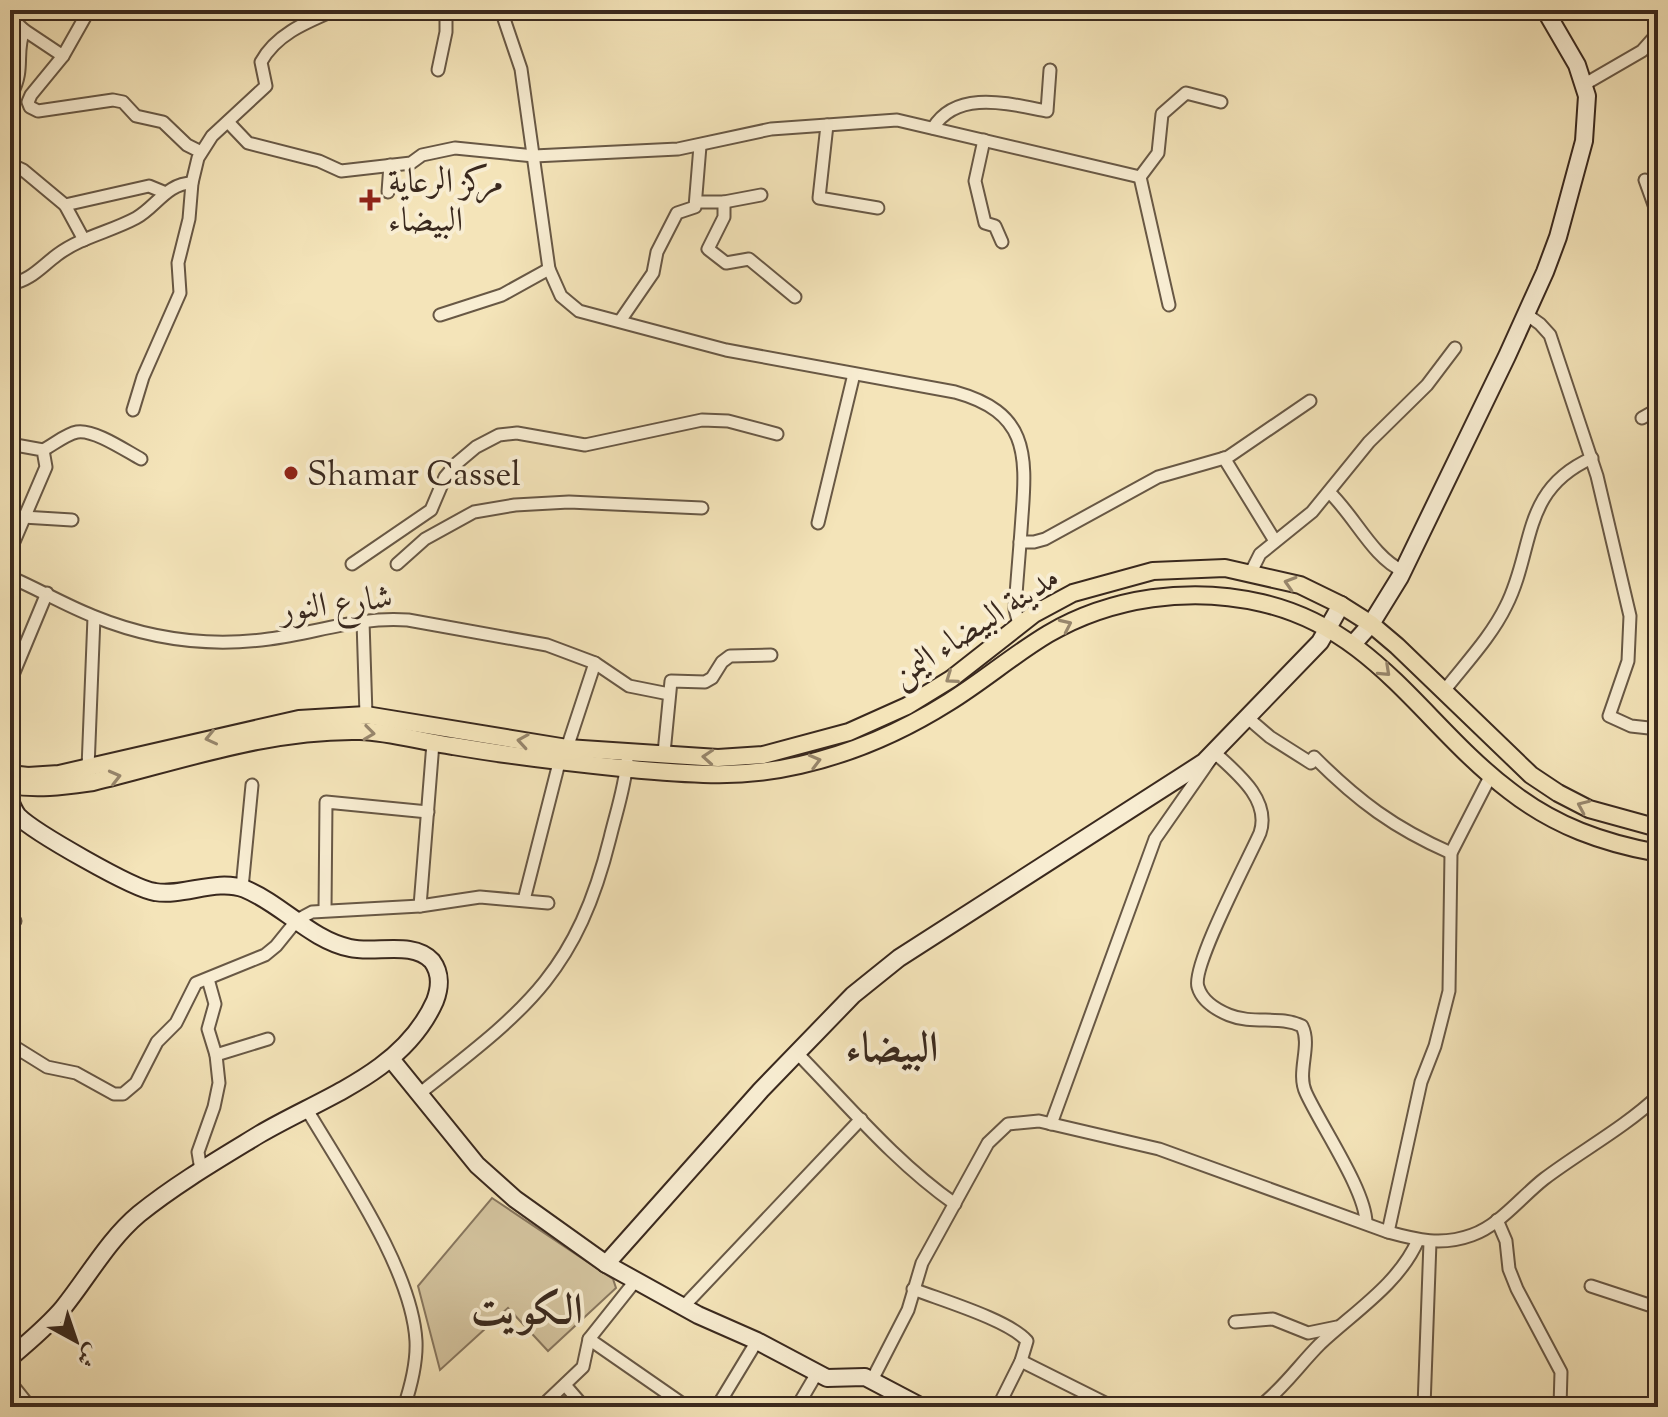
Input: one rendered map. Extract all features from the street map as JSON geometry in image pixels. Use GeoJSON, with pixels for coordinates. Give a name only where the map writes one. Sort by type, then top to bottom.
{"type":"FeatureCollection","features":[{"type":"Feature","properties":{"kind":"main road","name":"مدينة البيضاء اليمن"},"geometry":{"type":"LineString","coordinates":[[627,761],[664,753],[744,758],[849,732],[922,698],[966,668],[1019,624],[1073,593],[1133,574],[1205,568],[1251,572],[1300,585],[1341,605],[1371,624],[1517,764],[1558,793],[1605,815],[1658,828]]}},
{"type":"Feature","properties":{"kind":"main road","name":"مدينة البيضاء اليمن"},"geometry":{"type":"LineString","coordinates":[[627,761],[699,776],[746,775],[839,755],[920,719],[1033,643],[1071,622],[1112,608],[1161,597],[1208,595],[1264,603],[1292,611],[1330,628],[1354,643],[1491,775],[1526,803],[1570,829],[1601,841],[1658,853]]}},
{"type":"Feature","properties":{"kind":"main road"},"geometry":{"type":"LineString","coordinates":[[1019,624],[1033,643]]}},
{"type":"Feature","properties":{"kind":"main road"},"geometry":{"type":"LineString","coordinates":[[10,774],[44,775],[88,768],[299,719],[366,715],[563,756]]}},
{"type":"Feature","properties":{"kind":"main road"},"geometry":{"type":"LineString","coordinates":[[10,785],[43,788],[93,782],[281,736],[363,731],[433,743],[627,761]]}},
{"type":"Feature","properties":{"kind":"street"},"geometry":{"type":"LineString","coordinates":[[89,10],[63,56],[31,95],[28,102],[30,107],[38,111],[113,100],[123,102],[136,116],[163,122],[187,145],[201,152]]}},
{"type":"Feature","properties":{"kind":"street"},"geometry":{"type":"LineString","coordinates":[[133,410],[143,377],[180,293],[178,263],[189,219],[192,183],[201,152],[208,140],[266,86],[261,62],[274,44],[301,25],[335,10]]}},
{"type":"Feature","properties":{"kind":"street"},"geometry":{"type":"LineString","coordinates":[[407,10],[414,10]]}},
{"type":"Feature","properties":{"kind":"street"},"geometry":{"type":"LineString","coordinates":[[438,70],[446,32],[446,10]]}},
{"type":"Feature","properties":{"kind":"street"},"geometry":{"type":"LineString","coordinates":[[501,10],[521,69],[549,269],[561,296],[572,307],[717,348],[974,397],[1004,418],[1017,434],[1024,455],[1015,609],[1019,624]]}},
{"type":"Feature","properties":{"kind":"street"},"geometry":{"type":"LineString","coordinates":[[1354,643],[1371,624],[1403,571],[1552,255],[1582,150],[1587,108],[1585,84],[1570,50],[1545,10]]}},
{"type":"Feature","properties":{"kind":"street"},"geometry":{"type":"LineString","coordinates":[[10,17],[63,56]]}},
{"type":"Feature","properties":{"kind":"street"},"geometry":{"type":"LineString","coordinates":[[12,93],[19,80],[22,64],[18,45],[24,30]]}},
{"type":"Feature","properties":{"kind":"street"},"geometry":{"type":"LineString","coordinates":[[1585,84],[1630,59],[1658,33]]}},
{"type":"Feature","properties":{"kind":"street"},"geometry":{"type":"LineString","coordinates":[[933,128],[941,115],[956,106],[995,102],[1047,111],[1050,70]]}},
{"type":"Feature","properties":{"kind":"street"},"geometry":{"type":"LineString","coordinates":[[1169,305],[1140,177],[1158,153],[1162,114],[1186,93],[1221,102]]}},
{"type":"Feature","properties":{"kind":"street"},"geometry":{"type":"LineString","coordinates":[[228,122],[248,143],[319,161],[341,171],[411,163],[422,155],[455,148],[534,156],[678,149],[771,129],[897,120],[1140,177]]}},
{"type":"Feature","properties":{"kind":"street"},"geometry":{"type":"LineString","coordinates":[[827,125],[819,198],[878,208]]}},
{"type":"Feature","properties":{"kind":"street"},"geometry":{"type":"LineString","coordinates":[[984,140],[975,181],[985,223],[995,226],[1002,242]]}},
{"type":"Feature","properties":{"kind":"street"},"geometry":{"type":"LineString","coordinates":[[620,321],[653,273],[657,252],[677,213],[695,207],[700,146]]}},
{"type":"Feature","properties":{"kind":"street"},"geometry":{"type":"LineString","coordinates":[[10,164],[23,170],[65,205],[84,240]]}},
{"type":"Feature","properties":{"kind":"street"},"geometry":{"type":"LineString","coordinates":[[388,192],[390,165]]}},
{"type":"Feature","properties":{"kind":"street"},"geometry":{"type":"LineString","coordinates":[[1645,180],[1658,216]]}},
{"type":"Feature","properties":{"kind":"street"},"geometry":{"type":"LineString","coordinates":[[10,284],[27,279],[58,254],[84,240],[136,218],[181,183],[192,183]]}},
{"type":"Feature","properties":{"kind":"street"},"geometry":{"type":"LineString","coordinates":[[65,205],[149,186],[166,193]]}},
{"type":"Feature","properties":{"kind":"street"},"geometry":{"type":"LineString","coordinates":[[696,202],[724,202],[761,195]]}},
{"type":"Feature","properties":{"kind":"street"},"geometry":{"type":"LineString","coordinates":[[724,202],[724,217],[708,249],[726,263],[749,259],[795,297]]}},
{"type":"Feature","properties":{"kind":"street"},"geometry":{"type":"LineString","coordinates":[[440,315],[502,295],[549,269]]}},
{"type":"Feature","properties":{"kind":"street"},"geometry":{"type":"LineString","coordinates":[[1526,314],[1550,335],[1592,458],[1631,629],[1628,661],[1609,716],[1631,726],[1658,729]]}},
{"type":"Feature","properties":{"kind":"street"},"geometry":{"type":"LineString","coordinates":[[1251,572],[1256,559],[1312,512],[1369,442],[1427,385],[1455,348]]}},
{"type":"Feature","properties":{"kind":"street"},"geometry":{"type":"LineString","coordinates":[[818,523],[854,374]]}},
{"type":"Feature","properties":{"kind":"street"},"geometry":{"type":"LineString","coordinates":[[1020,542],[1045,539],[1167,473],[1224,458],[1310,401]]}},
{"type":"Feature","properties":{"kind":"street"},"geometry":{"type":"LineString","coordinates":[[1642,418],[1658,409]]}},
{"type":"Feature","properties":{"kind":"street"},"geometry":{"type":"LineString","coordinates":[[352,564],[431,510],[445,477],[457,463],[476,447],[499,435],[517,433],[585,445],[702,420],[728,421],[777,434]]}},
{"type":"Feature","properties":{"kind":"street"},"geometry":{"type":"LineString","coordinates":[[10,444],[43,450],[74,432],[83,432],[112,442],[141,459]]}},
{"type":"Feature","properties":{"kind":"street"},"geometry":{"type":"LineString","coordinates":[[10,551],[46,467],[43,450]]}},
{"type":"Feature","properties":{"kind":"street"},"geometry":{"type":"LineString","coordinates":[[1224,458],[1275,541]]}},
{"type":"Feature","properties":{"kind":"street"},"geometry":{"type":"LineString","coordinates":[[1444,691],[1503,612],[1517,582],[1528,531],[1544,499],[1567,472],[1592,458]]}},
{"type":"Feature","properties":{"kind":"street"},"geometry":{"type":"LineString","coordinates":[[1329,492],[1351,514],[1387,562],[1403,571]]}},
{"type":"Feature","properties":{"kind":"street"},"geometry":{"type":"LineString","coordinates":[[397,564],[425,539],[474,512],[515,505],[569,502],[702,508]]}},
{"type":"Feature","properties":{"kind":"street"},"geometry":{"type":"LineString","coordinates":[[23,517],[72,520]]}},
{"type":"Feature","properties":{"kind":"street","name":"شارع النور"},"geometry":{"type":"LineString","coordinates":[[10,577],[94,617],[174,639],[223,643],[269,639],[387,618],[408,620],[547,645],[595,663],[629,686],[669,694]]}},
{"type":"Feature","properties":{"kind":"street"},"geometry":{"type":"LineString","coordinates":[[10,682],[47,593]]}},
{"type":"Feature","properties":{"kind":"street"},"geometry":{"type":"LineString","coordinates":[[606,1264],[853,995],[892,963],[1215,753],[1320,642],[1341,605]]}},
{"type":"Feature","properties":{"kind":"street"},"geometry":{"type":"LineString","coordinates":[[88,768],[94,617]]}},
{"type":"Feature","properties":{"kind":"street"},"geometry":{"type":"LineString","coordinates":[[363,621],[366,715]]}},
{"type":"Feature","properties":{"kind":"street"},"geometry":{"type":"LineString","coordinates":[[664,753],[671,681],[709,681],[730,656],[771,655]]}},
{"type":"Feature","properties":{"kind":"street"},"geometry":{"type":"LineString","coordinates":[[524,900],[563,756],[595,663]]}},
{"type":"Feature","properties":{"kind":"street"},"geometry":{"type":"LineString","coordinates":[[1249,719],[1270,737],[1311,763],[1314,757],[1385,819],[1451,853]]}},
{"type":"Feature","properties":{"kind":"street"},"geometry":{"type":"LineString","coordinates":[[420,906],[433,743]]}},
{"type":"Feature","properties":{"kind":"street"},"geometry":{"type":"LineString","coordinates":[[1051,1124],[1155,839],[1215,753]]}},
{"type":"Feature","properties":{"kind":"street"},"geometry":{"type":"LineString","coordinates":[[1215,753],[1250,790],[1264,818],[1208,947],[1197,979],[1198,988],[1209,1003],[1229,1015],[1250,1021],[1290,1022],[1302,1026],[1305,1034],[1301,1082],[1362,1201],[1366,1223]]}},
{"type":"Feature","properties":{"kind":"street"},"geometry":{"type":"LineString","coordinates":[[419,1094],[516,1016],[540,991],[565,956],[595,892],[627,761]]}},
{"type":"Feature","properties":{"kind":"street"},"geometry":{"type":"LineString","coordinates":[[1388,1232],[1421,1082],[1435,1046],[1449,991],[1451,853],[1491,775]]}},
{"type":"Feature","properties":{"kind":"street"},"geometry":{"type":"LineString","coordinates":[[242,888],[252,785]]}},
{"type":"Feature","properties":{"kind":"street"},"geometry":{"type":"LineString","coordinates":[[325,910],[326,802],[428,812]]}},
{"type":"Feature","properties":{"kind":"street"},"geometry":{"type":"LineString","coordinates":[[10,1358],[62,1309],[106,1248],[127,1225],[201,1170],[367,1076],[391,1059],[421,1025],[437,996],[439,976],[431,961],[416,951],[347,948],[242,888],[222,886],[172,893],[152,892],[59,844],[25,821],[11,807]]}},
{"type":"Feature","properties":{"kind":"street"},"geometry":{"type":"LineString","coordinates":[[10,1044],[47,1067],[76,1073],[114,1094],[123,1094],[141,1076],[157,1042],[176,1023],[191,989],[201,980],[265,955],[297,920],[312,912],[420,906],[480,897],[548,903]]}},
{"type":"Feature","properties":{"kind":"street"},"geometry":{"type":"LineString","coordinates":[[201,1170],[198,1152],[218,1090],[216,1055],[208,1029],[215,1004],[208,979]]}},
{"type":"Feature","properties":{"kind":"street"},"geometry":{"type":"LineString","coordinates":[[216,1055],[268,1039]]}},
{"type":"Feature","properties":{"kind":"street"},"geometry":{"type":"LineString","coordinates":[[797,1053],[899,1160],[955,1204]]}},
{"type":"Feature","properties":{"kind":"street"},"geometry":{"type":"LineString","coordinates":[[391,1059],[477,1165],[515,1199],[606,1264],[683,1307],[817,1373],[835,1380],[865,1377],[922,1407]]}},
{"type":"Feature","properties":{"kind":"street"},"geometry":{"type":"LineString","coordinates":[[872,1380],[904,1319],[922,1263],[988,1143],[1008,1124],[1028,1121],[1051,1124],[1166,1152],[1314,1207],[1424,1241],[1474,1235],[1497,1220],[1544,1179],[1658,1096]]}},
{"type":"Feature","properties":{"kind":"street"},"geometry":{"type":"LineString","coordinates":[[306,1108],[377,1230],[407,1293],[414,1325],[416,1358],[404,1407]]}},
{"type":"Feature","properties":{"kind":"street"},"geometry":{"type":"LineString","coordinates":[[683,1307],[861,1119]]}},
{"type":"Feature","properties":{"kind":"street"},"geometry":{"type":"LineString","coordinates":[[1497,1220],[1506,1241],[1509,1269],[1517,1289],[1561,1372],[1560,1407]]}},
{"type":"Feature","properties":{"kind":"street"},"geometry":{"type":"LineString","coordinates":[[1259,1407],[1280,1391],[1311,1353],[1400,1270],[1424,1241]]}},
{"type":"Feature","properties":{"kind":"street"},"geometry":{"type":"LineString","coordinates":[[1424,1241],[1424,1407]]}},
{"type":"Feature","properties":{"kind":"street"},"geometry":{"type":"LineString","coordinates":[[541,1407],[583,1367],[589,1339],[636,1280]]}},
{"type":"Feature","properties":{"kind":"street"},"geometry":{"type":"LineString","coordinates":[[1591,1286],[1658,1308]]}},
{"type":"Feature","properties":{"kind":"street"},"geometry":{"type":"LineString","coordinates":[[913,1289],[982,1316],[1024,1337],[1027,1345],[998,1407]]}},
{"type":"Feature","properties":{"kind":"street"},"geometry":{"type":"LineString","coordinates":[[1235,1322],[1273,1319],[1308,1333],[1341,1325]]}},
{"type":"Feature","properties":{"kind":"street"},"geometry":{"type":"LineString","coordinates":[[589,1339],[687,1407]]}},
{"type":"Feature","properties":{"kind":"street"},"geometry":{"type":"LineString","coordinates":[[717,1407],[757,1341]]}},
{"type":"Feature","properties":{"kind":"street"},"geometry":{"type":"LineString","coordinates":[[1021,1361],[1113,1407]]}},
{"type":"Feature","properties":{"kind":"street"},"geometry":{"type":"LineString","coordinates":[[797,1407],[817,1373]]}},
{"type":"Feature","properties":{"kind":"street"},"geometry":{"type":"LineString","coordinates":[[10,1382],[30,1407]]}},
{"type":"Feature","properties":{"kind":"street"},"geometry":{"type":"LineString","coordinates":[[565,1385],[584,1407]]}},
{"type":"Feature","properties":{"kind":"shaded area"},"geometry":{"type":"Polygon","coordinates":[[[492,1198],[613,1279],[616,1288],[548,1351],[508,1308],[440,1370],[418,1286],[492,1198]]]}},
{"type":"Feature","properties":{"kind":"place","name":"مركز الرعاية البيضاء"},"geometry":{"type":"Point","coordinates":[370,200]}},
{"type":"Feature","properties":{"kind":"place","name":"Shamar Cassel"},"geometry":{"type":"Point","coordinates":[291,473]}},
{"type":"Feature","properties":{"kind":"district","name":"البيضاء"},"geometry":{"type":"Point","coordinates":[892,1046]}},
{"type":"Feature","properties":{"kind":"district","name":"الكويت"},"geometry":{"type":"Point","coordinates":[527,1308]}}]}
